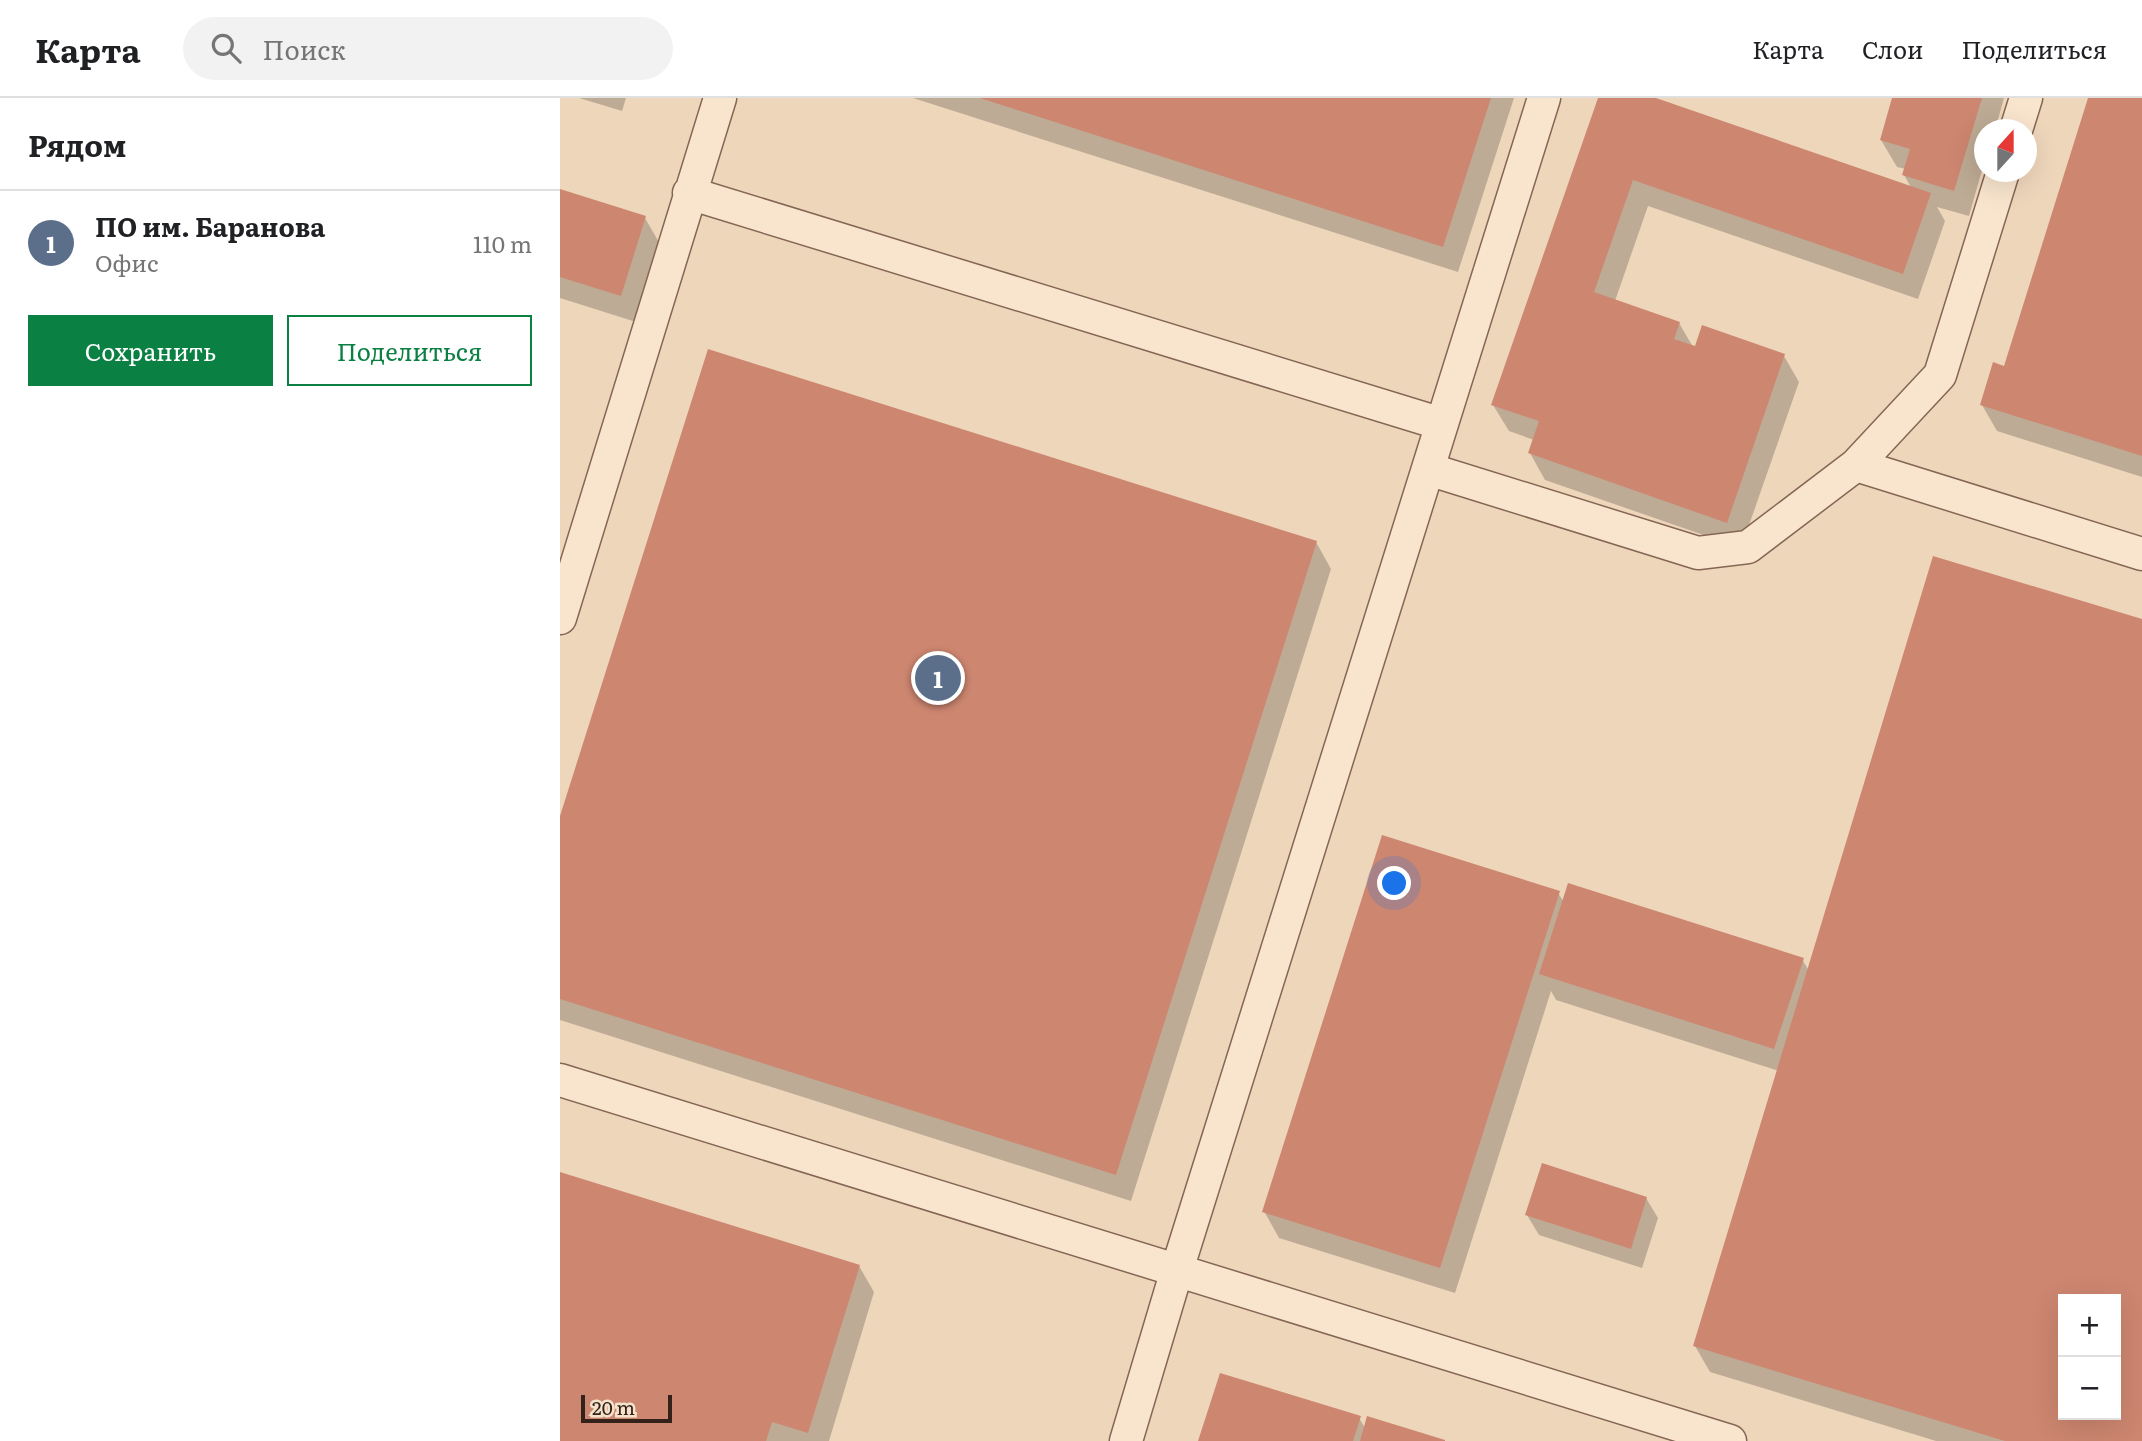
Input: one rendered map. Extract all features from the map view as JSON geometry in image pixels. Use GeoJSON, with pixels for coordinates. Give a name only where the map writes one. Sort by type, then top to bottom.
{"type":"FeatureCollection","features":[{"type":"Feature","properties":{"kind":"lane"},"geometry":{"type":"LineString","coordinates":[[560,618],[720,98]]}},
{"type":"Feature","properties":{"kind":"lane"},"geometry":{"type":"LineString","coordinates":[[1126,1441],[1177,1270],[1544,98]]}},
{"type":"Feature","properties":{"kind":"lane"},"geometry":{"type":"LineString","coordinates":[[2019,119],[2026,98]]}},
{"type":"Feature","properties":{"kind":"lane"},"geometry":{"type":"LineString","coordinates":[[1428,469],[1698,552],[1748,547],[1856,465],[1940,375],[2000,182]]}},
{"type":"Feature","properties":{"kind":"lane"},"geometry":{"type":"LineString","coordinates":[[689,193],[1442,424]]}},
{"type":"Feature","properties":{"kind":"lane"},"geometry":{"type":"LineString","coordinates":[[1856,465],[2142,554]]}},
{"type":"Feature","properties":{"kind":"lane"},"geometry":{"type":"LineString","coordinates":[[560,1080],[1730,1441]]}},
{"type":"Feature","properties":{"kind":"building"},"geometry":{"type":"Polygon","coordinates":[[[980,98],[1491,98],[1443,247],[980,98]]]}},
{"type":"Feature","properties":{"kind":"building"},"geometry":{"type":"Polygon","coordinates":[[[1598,98],[1656,98],[1931,193],[1903,274],[1633,180],[1594,292],[1680,322],[1674,339],[1695,346],[1702,325],[1785,354],[1727,523],[1528,453],[1539,421],[1491,405],[1598,98]]]}},
{"type":"Feature","properties":{"kind":"building"},"geometry":{"type":"Polygon","coordinates":[[[1892,98],[1982,98],[1954,191],[1902,175],[1910,149],[1880,140],[1892,98]]]}},
{"type":"Feature","properties":{"kind":"building"},"geometry":{"type":"Polygon","coordinates":[[[2088,98],[2142,98],[2142,456],[1980,405],[1993,362],[2004,366],[2088,98]]]}},
{"type":"Feature","properties":{"kind":"building"},"geometry":{"type":"Polygon","coordinates":[[[560,189],[646,216],[621,296],[560,277],[560,189]]]}},
{"type":"Feature","properties":{"kind":"building"},"geometry":{"type":"Polygon","coordinates":[[[708,349],[1317,541],[1116,1175],[560,999],[560,816],[708,349]]]}},
{"type":"Feature","properties":{"kind":"building"},"geometry":{"type":"Polygon","coordinates":[[[1933,556],[2142,619],[2142,1441],[2005,1441],[1693,1346],[1933,556]]]}},
{"type":"Feature","properties":{"kind":"building"},"geometry":{"type":"Polygon","coordinates":[[[1382,835],[1560,891],[1440,1268],[1262,1212],[1382,835]]]}},
{"type":"Feature","properties":{"kind":"building"},"geometry":{"type":"Polygon","coordinates":[[[1568,883],[1804,958],[1774,1049],[1539,974],[1568,883]]]}},
{"type":"Feature","properties":{"kind":"building"},"geometry":{"type":"Polygon","coordinates":[[[1542,1163],[1647,1197],[1631,1249],[1525,1215],[1542,1163]]]}},
{"type":"Feature","properties":{"kind":"building"},"geometry":{"type":"Polygon","coordinates":[[[560,1172],[860,1265],[808,1433],[772,1422],[766,1441],[560,1441],[560,1172]]]}},
{"type":"Feature","properties":{"kind":"building"},"geometry":{"type":"Polygon","coordinates":[[[1220,1373],[1361,1416],[1353,1441],[1198,1441],[1220,1373]]]}},
{"type":"Feature","properties":{"kind":"building"},"geometry":{"type":"Polygon","coordinates":[[[1367,1416],[1445,1440],[1445,1441],[1360,1441],[1367,1416]]]}},
{"type":"Feature","properties":{"kind":"place","name":"ПО им. Баранова"},"geometry":{"type":"Point","coordinates":[938,678]}}]}
